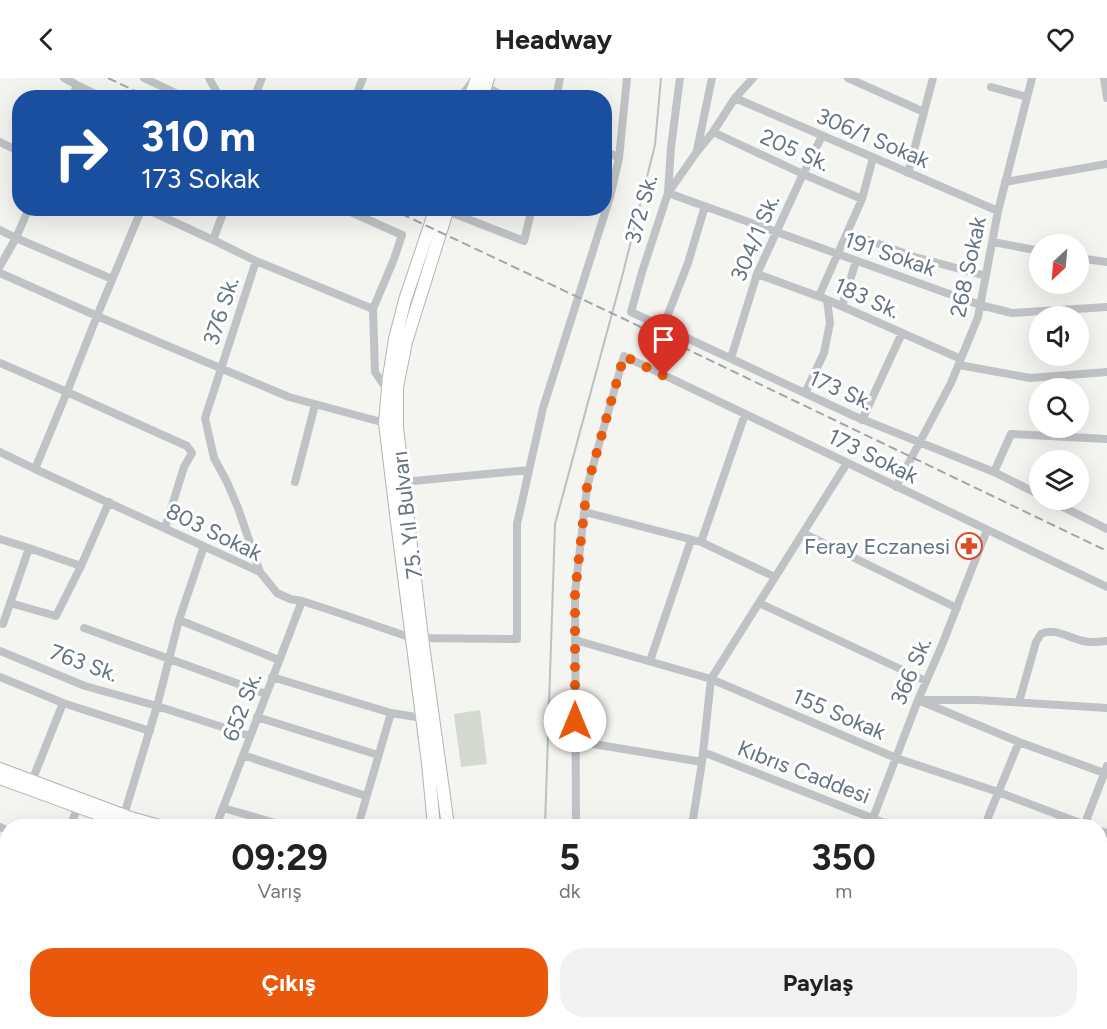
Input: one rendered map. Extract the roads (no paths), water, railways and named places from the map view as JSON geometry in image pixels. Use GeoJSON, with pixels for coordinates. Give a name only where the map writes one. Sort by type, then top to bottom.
{"type":"FeatureCollection","features":[{"type":"Feature","properties":{"kind":"main road","name":"75. Yıl Bulvarı"},"geometry":{"type":"LineString","coordinates":[[441,216],[405,300],[395,339],[386,423],[417,638],[437,742],[447,819]]}},
{"type":"Feature","properties":{"kind":"main road","name":"75. Yıl Bulvarı"},"geometry":{"type":"LineString","coordinates":[[433,819],[422,718],[417,638],[397,428],[397,387],[406,342],[442,216]]}},
{"type":"Feature","properties":{"kind":"main road"},"geometry":{"type":"LineString","coordinates":[[0,769],[123,819]]}},
{"type":"Feature","properties":{"kind":"main road"},"geometry":{"type":"LineString","coordinates":[[0,778],[78,807],[121,819]]}},
{"type":"Feature","properties":{"kind":"street"},"geometry":{"type":"LineString","coordinates":[[64,78],[87,90]]}},
{"type":"Feature","properties":{"kind":"street"},"geometry":{"type":"LineString","coordinates":[[144,78],[169,90]]}},
{"type":"Feature","properties":{"kind":"street"},"geometry":{"type":"LineString","coordinates":[[612,188],[619,158],[627,78]]}},
{"type":"Feature","properties":{"kind":"street","name":"372 Sk."},"geometry":{"type":"LineString","coordinates":[[631,312],[668,193],[680,78]]}},
{"type":"Feature","properties":{"kind":"street"},"geometry":{"type":"LineString","coordinates":[[696,153],[712,78]]}},
{"type":"Feature","properties":{"kind":"street"},"geometry":{"type":"LineString","coordinates":[[668,193],[735,98],[753,78]]}},
{"type":"Feature","properties":{"kind":"street"},"geometry":{"type":"LineString","coordinates":[[848,78],[924,112]]}},
{"type":"Feature","properties":{"kind":"street"},"geometry":{"type":"LineString","coordinates":[[908,173],[933,78]]}},
{"type":"Feature","properties":{"kind":"street","name":"268 Sokak"},"geometry":{"type":"LineString","coordinates":[[896,487],[951,383],[978,317],[998,211],[1032,78]]}},
{"type":"Feature","properties":{"kind":"street"},"geometry":{"type":"LineString","coordinates":[[1104,78],[1107,98]]}},
{"type":"Feature","properties":{"kind":"street"},"geometry":{"type":"LineString","coordinates":[[479,82],[493,90]]}},
{"type":"Feature","properties":{"kind":"street"},"geometry":{"type":"LineString","coordinates":[[75,90],[77,85]]}},
{"type":"Feature","properties":{"kind":"street"},"geometry":{"type":"LineString","coordinates":[[991,87],[1028,97]]}},
{"type":"Feature","properties":{"kind":"street","name":"306/1 Sokak"},"geometry":{"type":"LineString","coordinates":[[735,98],[998,211]]}},
{"type":"Feature","properties":{"kind":"street","name":"205 Sk."},"geometry":{"type":"LineString","coordinates":[[713,132],[862,199]]}},
{"type":"Feature","properties":{"kind":"street","name":"304/1 Sk."},"geometry":{"type":"LineString","coordinates":[[731,358],[758,274],[822,136]]}},
{"type":"Feature","properties":{"kind":"street"},"geometry":{"type":"LineString","coordinates":[[612,154],[619,158]]}},
{"type":"Feature","properties":{"kind":"street"},"geometry":{"type":"LineString","coordinates":[[805,393],[824,353],[830,323],[823,298],[837,255],[862,199],[873,158]]}},
{"type":"Feature","properties":{"kind":"street"},"geometry":{"type":"LineString","coordinates":[[1005,182],[1107,164]]}},
{"type":"Feature","properties":{"kind":"street","name":"191 Sokak"},"geometry":{"type":"LineString","coordinates":[[668,193],[980,305],[1012,313],[1107,307]]}},
{"type":"Feature","properties":{"kind":"street"},"geometry":{"type":"LineString","coordinates":[[663,327],[705,206]]}},
{"type":"Feature","properties":{"kind":"street"},"geometry":{"type":"LineString","coordinates":[[0,266],[26,216]]}},
{"type":"Feature","properties":{"kind":"street"},"geometry":{"type":"LineString","coordinates":[[35,469],[140,216]]}},
{"type":"Feature","properties":{"kind":"street"},"geometry":{"type":"LineString","coordinates":[[160,216],[256,261]]}},
{"type":"Feature","properties":{"kind":"street"},"geometry":{"type":"LineString","coordinates":[[213,240],[222,216]]}},
{"type":"Feature","properties":{"kind":"street"},"geometry":{"type":"LineString","coordinates":[[360,216],[402,235],[373,309],[375,372],[388,391]]}},
{"type":"Feature","properties":{"kind":"street"},"geometry":{"type":"LineString","coordinates":[[462,216],[524,241],[530,216]]}},
{"type":"Feature","properties":{"kind":"street"},"geometry":{"type":"LineString","coordinates":[[403,482],[529,470],[543,408],[604,216]]}},
{"type":"Feature","properties":{"kind":"street"},"geometry":{"type":"LineString","coordinates":[[0,230],[112,279]]}},
{"type":"Feature","properties":{"kind":"street"},"geometry":{"type":"LineString","coordinates":[[848,233],[915,257],[986,276]]}},
{"type":"Feature","properties":{"kind":"street"},"geometry":{"type":"LineString","coordinates":[[993,242],[1029,249]]}},
{"type":"Feature","properties":{"kind":"street"},"geometry":{"type":"LineString","coordinates":[[1089,260],[1107,262]]}},
{"type":"Feature","properties":{"kind":"street","name":"376 Sk."},"geometry":{"type":"LineString","coordinates":[[260,572],[238,508],[214,458],[205,418],[256,261],[373,309]]}},
{"type":"Feature","properties":{"kind":"street"},"geometry":{"type":"LineString","coordinates":[[842,306],[856,261]]}},
{"type":"Feature","properties":{"kind":"street"},"geometry":{"type":"LineString","coordinates":[[0,273],[289,397],[386,423]]}},
{"type":"Feature","properties":{"kind":"street","name":"183 Sk."},"geometry":{"type":"LineString","coordinates":[[758,274],[842,306],[960,362],[1030,378],[1107,372]]}},
{"type":"Feature","properties":{"kind":"street","name":"173 Sk."},"geometry":{"type":"LineString","coordinates":[[631,312],[862,420],[920,441],[1029,490]]}},
{"type":"Feature","properties":{"kind":"street"},"geometry":{"type":"LineString","coordinates":[[862,420],[902,333]]}},
{"type":"Feature","properties":{"kind":"street","name":"173 Sokak"},"geometry":{"type":"LineString","coordinates":[[585,512],[587,487],[624,356],[1107,587]]}},
{"type":"Feature","properties":{"kind":"street"},"geometry":{"type":"LineString","coordinates":[[0,363],[188,446],[192,453],[184,467],[165,528]]}},
{"type":"Feature","properties":{"kind":"street"},"geometry":{"type":"LineString","coordinates":[[296,482],[315,405]]}},
{"type":"Feature","properties":{"kind":"street"},"geometry":{"type":"LineString","coordinates":[[650,661],[745,414]]}},
{"type":"Feature","properties":{"kind":"street"},"geometry":{"type":"LineString","coordinates":[[994,472],[1011,434],[1107,439]]}},
{"type":"Feature","properties":{"kind":"street","name":"803 Sokak"},"geometry":{"type":"LineString","coordinates":[[0,452],[260,572],[277,593],[290,599],[417,638],[517,639],[517,524],[529,470]]}},
{"type":"Feature","properties":{"kind":"street"},"geometry":{"type":"LineString","coordinates":[[693,819],[711,679],[847,463]]}},
{"type":"Feature","properties":{"kind":"street"},"geometry":{"type":"LineString","coordinates":[[10,603],[57,616],[109,502]]}},
{"type":"Feature","properties":{"kind":"street"},"geometry":{"type":"LineString","coordinates":[[1069,510],[1107,529]]}},
{"type":"Feature","properties":{"kind":"street"},"geometry":{"type":"LineString","coordinates":[[576,819],[575,593],[585,512],[696,541],[775,577]]}},
{"type":"Feature","properties":{"kind":"street","name":"366 Sk."},"geometry":{"type":"LineString","coordinates":[[873,819],[987,530]]}},
{"type":"Feature","properties":{"kind":"street"},"geometry":{"type":"LineString","coordinates":[[803,533],[957,608]]}},
{"type":"Feature","properties":{"kind":"street"},"geometry":{"type":"LineString","coordinates":[[0,539],[81,566]]}},
{"type":"Feature","properties":{"kind":"street"},"geometry":{"type":"LineString","coordinates":[[128,819],[179,620],[204,546]]}},
{"type":"Feature","properties":{"kind":"street"},"geometry":{"type":"LineString","coordinates":[[1,626],[28,548]]}},
{"type":"Feature","properties":{"kind":"street","name":"652 Sk."},"geometry":{"type":"LineString","coordinates":[[219,819],[302,601]]}},
{"type":"Feature","properties":{"kind":"street"},"geometry":{"type":"LineString","coordinates":[[759,603],[926,681]]}},
{"type":"Feature","properties":{"kind":"street"},"geometry":{"type":"LineString","coordinates":[[179,620],[279,660]]}},
{"type":"Feature","properties":{"kind":"street"},"geometry":{"type":"LineString","coordinates":[[84,628],[266,693]]}},
{"type":"Feature","properties":{"kind":"street"},"geometry":{"type":"LineString","coordinates":[[1019,702],[1036,642],[1041,634],[1050,631],[1081,641],[1093,643],[1107,641]]}},
{"type":"Feature","properties":{"kind":"street","name":"155 Sokak"},"geometry":{"type":"LineString","coordinates":[[575,640],[711,679],[896,758],[998,792],[1068,819]]}},
{"type":"Feature","properties":{"kind":"street","name":"763 Sk."},"geometry":{"type":"LineString","coordinates":[[0,651],[85,686],[250,736]]}},
{"type":"Feature","properties":{"kind":"street"},"geometry":{"type":"LineString","coordinates":[[0,677],[63,703],[150,731]]}},
{"type":"Feature","properties":{"kind":"street"},"geometry":{"type":"LineString","coordinates":[[272,677],[391,713],[422,718]]}},
{"type":"Feature","properties":{"kind":"street"},"geometry":{"type":"LineString","coordinates":[[918,700],[978,700],[1107,708]]}},
{"type":"Feature","properties":{"kind":"street"},"geometry":{"type":"LineString","coordinates":[[918,700],[1018,742],[1106,771],[1089,819]]}},
{"type":"Feature","properties":{"kind":"street"},"geometry":{"type":"LineString","coordinates":[[32,781],[63,703]]}},
{"type":"Feature","properties":{"kind":"street"},"geometry":{"type":"LineString","coordinates":[[360,819],[391,713]]}},
{"type":"Feature","properties":{"kind":"street"},"geometry":{"type":"LineString","coordinates":[[257,717],[378,755]]}},
{"type":"Feature","properties":{"kind":"street","name":"Kıbrıs Caddesi"},"geometry":{"type":"LineString","coordinates":[[575,741],[702,762]]}},
{"type":"Feature","properties":{"kind":"street"},"geometry":{"type":"LineString","coordinates":[[988,819],[1018,742]]}},
{"type":"Feature","properties":{"kind":"street","name":"Kıbrıs Caddesi"},"geometry":{"type":"LineString","coordinates":[[703,752],[862,819]]}},
{"type":"Feature","properties":{"kind":"street"},"geometry":{"type":"LineString","coordinates":[[243,755],[366,796]]}},
{"type":"Feature","properties":{"kind":"street"},"geometry":{"type":"LineString","coordinates":[[73,819],[78,807]]}},
{"type":"Feature","properties":{"kind":"street"},"geometry":{"type":"LineString","coordinates":[[223,808],[262,819]]}},
{"type":"Feature","properties":{"kind":"waterway"},"geometry":{"type":"LineString","coordinates":[[545,819],[555,524],[655,145],[661,78]]}},
{"type":"Feature","properties":{"kind":"railway"},"geometry":{"type":"LineString","coordinates":[[108,78],[133,90]]}},
{"type":"Feature","properties":{"kind":"railway"},"geometry":{"type":"LineString","coordinates":[[406,216],[1107,551]]}},
{"type":"Feature","properties":{"kind":"place","name":"Feray Eczanesi"},"geometry":{"type":"Point","coordinates":[969,546]}}]}
